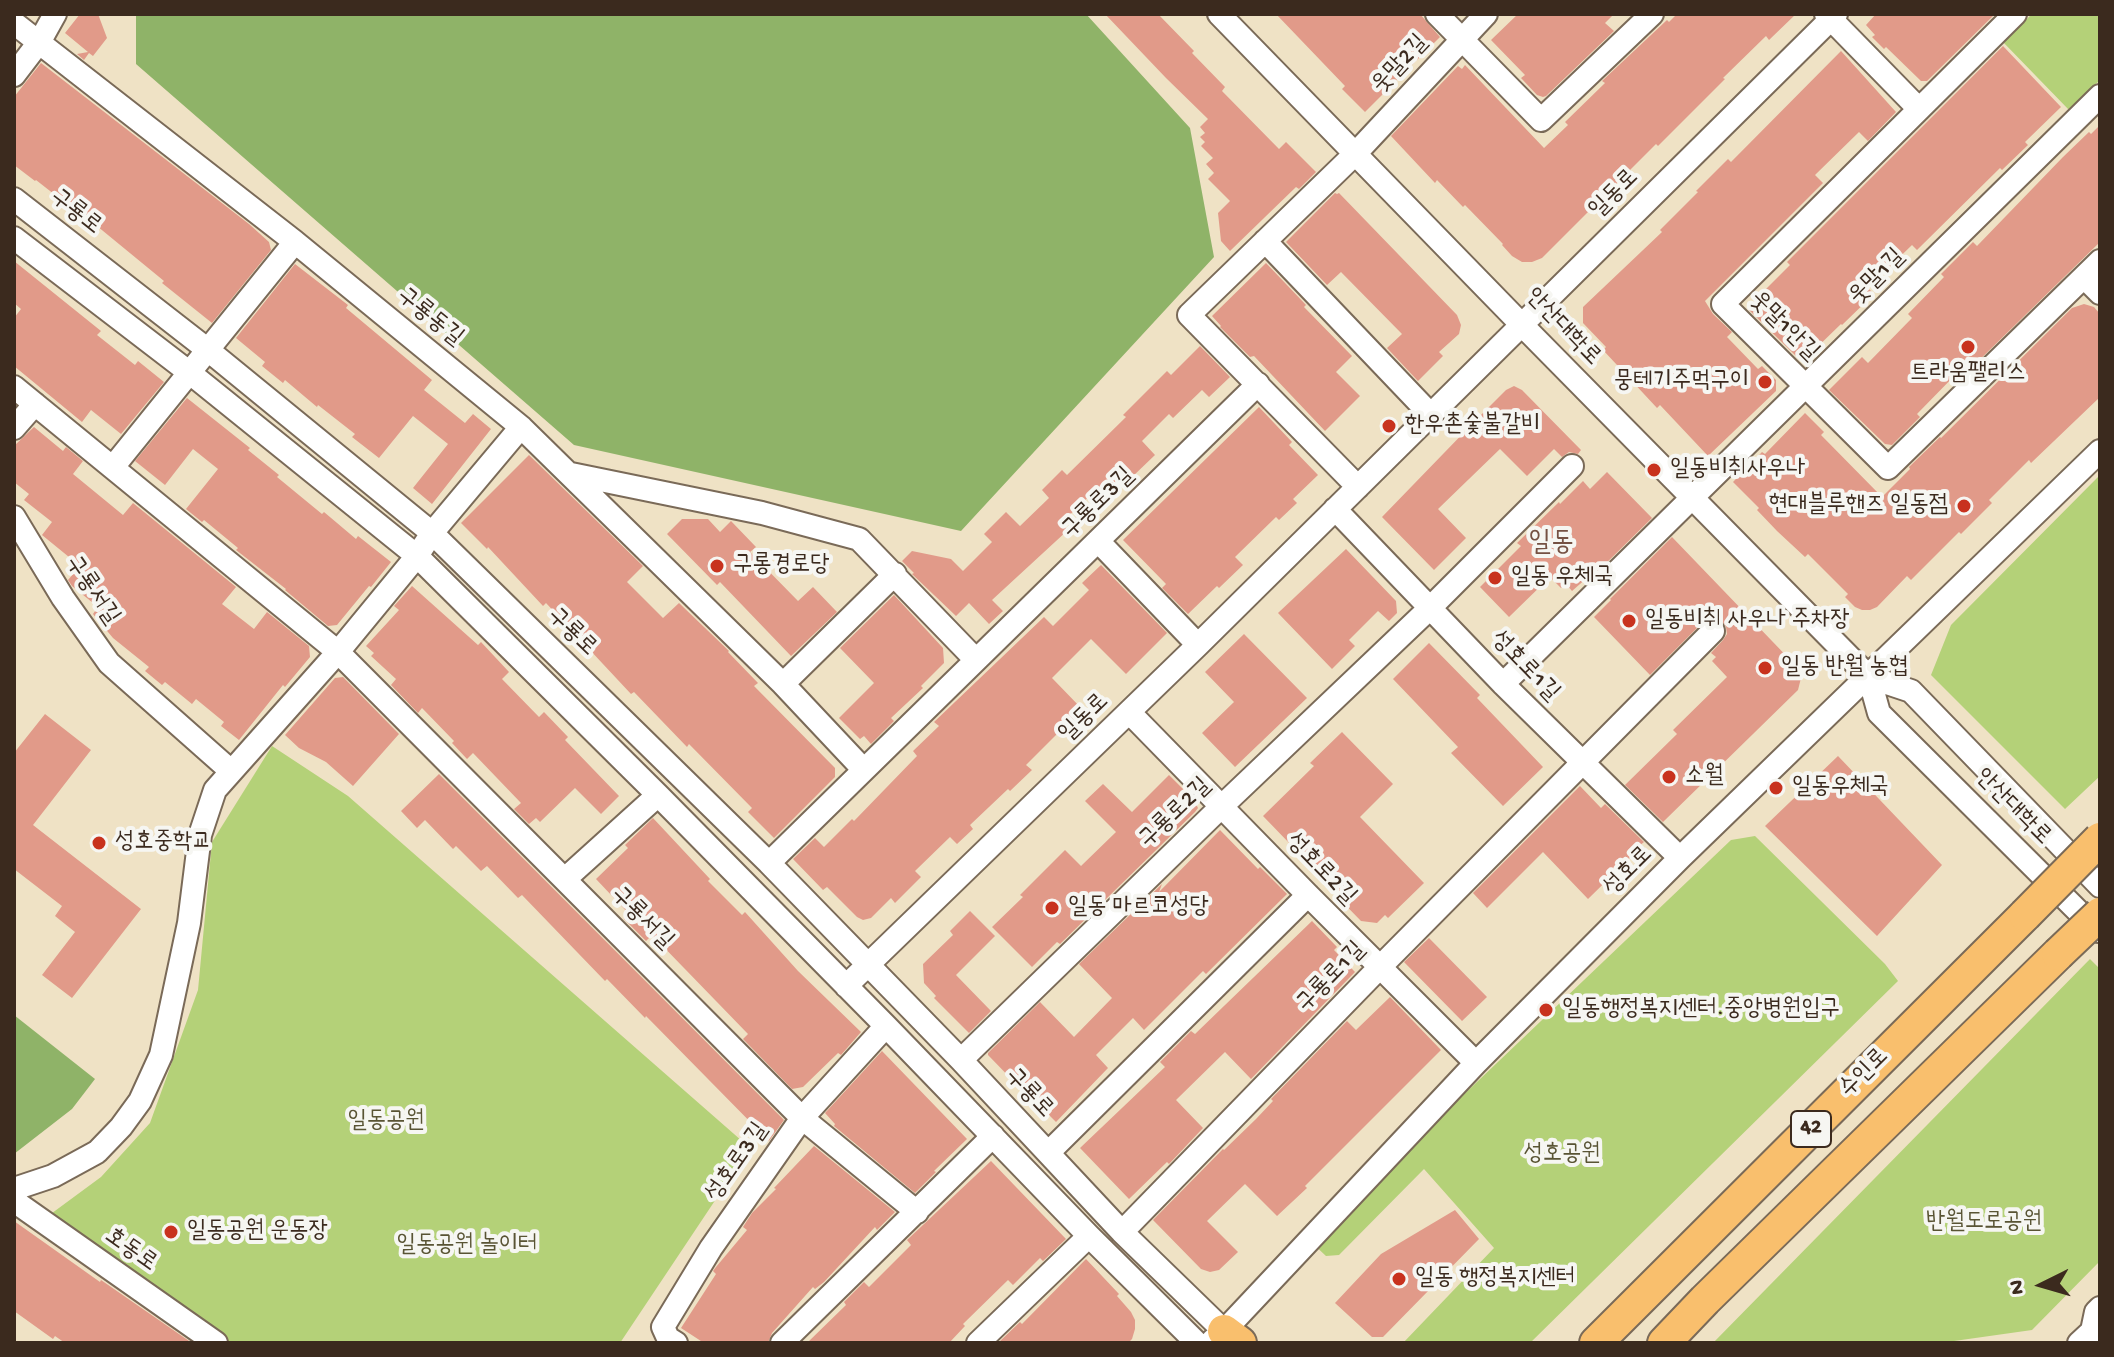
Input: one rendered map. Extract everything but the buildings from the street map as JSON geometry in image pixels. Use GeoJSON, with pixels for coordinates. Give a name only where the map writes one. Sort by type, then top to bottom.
{"type":"FeatureCollection","features":[{"type":"Feature","properties":{"kind":"highway","name":"수인로"},"geometry":{"type":"LineString","coordinates":[[1596,1343],[2100,839]]}},
{"type":"Feature","properties":{"kind":"highway","name":"수인로"},"geometry":{"type":"LineString","coordinates":[[1664,1343],[2100,914]]}},
{"type":"Feature","properties":{"kind":"street"},"geometry":{"type":"LineString","coordinates":[[14,75],[40,41],[55,14]]}},
{"type":"Feature","properties":{"kind":"street","name":"안산대학로"},"geometry":{"type":"LineString","coordinates":[[1219,14],[1869,677],[1911,691],[2100,886]]}},
{"type":"Feature","properties":{"kind":"street"},"geometry":{"type":"LineString","coordinates":[[1437,14],[1541,120],[1652,14]]}},
{"type":"Feature","properties":{"kind":"street","name":"웃말2길"},"geometry":{"type":"LineString","coordinates":[[1258,384],[1189,315],[1356,153],[1486,14]]}},
{"type":"Feature","properties":{"kind":"street","name":"웃말1안길"},"geometry":{"type":"LineString","coordinates":[[2015,14],[1723,304],[1888,468],[2092,269]]}},
{"type":"Feature","properties":{"kind":"street"},"geometry":{"type":"LineString","coordinates":[[1831,16],[1919,109]]}},
{"type":"Feature","properties":{"kind":"street","name":"일동로"},"geometry":{"type":"LineString","coordinates":[[846,986],[1198,645],[1831,16]]}},
{"type":"Feature","properties":{"kind":"street","name":"구룡동길"},"geometry":{"type":"LineString","coordinates":[[14,23],[295,242],[521,427],[783,684],[863,769]]}},
{"type":"Feature","properties":{"kind":"street","name":"웃말1길"},"geometry":{"type":"LineString","coordinates":[[1503,684],[2100,96]]}},
{"type":"Feature","properties":{"kind":"street","name":"구룡로"},"geometry":{"type":"LineString","coordinates":[[14,199],[208,350],[432,533],[869,965],[1122,1232],[1217,1340]]}},
{"type":"Feature","properties":{"kind":"street"},"geometry":{"type":"LineString","coordinates":[[14,238],[190,373],[417,556],[658,795],[1089,1236],[1217,1340]]}},
{"type":"Feature","properties":{"kind":"street"},"geometry":{"type":"LineString","coordinates":[[1265,241],[1431,415]]}},
{"type":"Feature","properties":{"kind":"street"},"geometry":{"type":"LineString","coordinates":[[113,467],[295,242]]}},
{"type":"Feature","properties":{"kind":"street"},"geometry":{"type":"LineString","coordinates":[[2092,269],[2100,293]]}},
{"type":"Feature","properties":{"kind":"street"},"geometry":{"type":"LineString","coordinates":[[1258,384],[1358,487]]}},
{"type":"Feature","properties":{"kind":"street","name":"구룡로3길"},"geometry":{"type":"LineString","coordinates":[[769,863],[1258,384]]}},
{"type":"Feature","properties":{"kind":"street","name":"구룡서길"},"geometry":{"type":"LineString","coordinates":[[14,387],[338,652],[802,1118],[917,1212]]}},
{"type":"Feature","properties":{"kind":"street"},"geometry":{"type":"LineString","coordinates":[[14,428],[35,404]]}},
{"type":"Feature","properties":{"kind":"street"},"geometry":{"type":"LineString","coordinates":[[14,1189],[53,1176],[97,1152],[140,1101],[161,1055],[189,923],[200,835],[215,790],[338,652],[521,427]]}},
{"type":"Feature","properties":{"kind":"street","name":"성호로"},"geometry":{"type":"LineString","coordinates":[[1217,1340],[1476,1063],[1844,697],[1869,677],[2100,451]]}},
{"type":"Feature","properties":{"kind":"street"},"geometry":{"type":"LineString","coordinates":[[1430,608],[1572,466]]}},
{"type":"Feature","properties":{"kind":"street"},"geometry":{"type":"LineString","coordinates":[[570,474],[762,513],[859,539],[975,659]]}},
{"type":"Feature","properties":{"kind":"street","name":"성호로1길"},"geometry":{"type":"LineString","coordinates":[[1335,509],[1503,684],[1680,858]]}},
{"type":"Feature","properties":{"kind":"street","name":"구룡서길"},"geometry":{"type":"LineString","coordinates":[[14,517],[63,598],[109,663],[231,771]]}},
{"type":"Feature","properties":{"kind":"street"},"geometry":{"type":"LineString","coordinates":[[1098,541],[1198,645]]}},
{"type":"Feature","properties":{"kind":"street"},"geometry":{"type":"LineString","coordinates":[[783,684],[895,574]]}},
{"type":"Feature","properties":{"kind":"street","name":"구룡로2길"},"geometry":{"type":"LineString","coordinates":[[961,1060],[1430,608]]}},
{"type":"Feature","properties":{"kind":"street"},"geometry":{"type":"LineString","coordinates":[[1582,763],[1713,631]]}},
{"type":"Feature","properties":{"kind":"street","name":"안산대학로"},"geometry":{"type":"LineString","coordinates":[[1869,677],[1879,713],[2100,933]]}},
{"type":"Feature","properties":{"kind":"street","name":"성호로2길"},"geometry":{"type":"LineString","coordinates":[[1129,712],[1476,1063]]}},
{"type":"Feature","properties":{"kind":"street","name":"구룡로1길"},"geometry":{"type":"LineString","coordinates":[[1122,1232],[1582,763]]}},
{"type":"Feature","properties":{"kind":"street"},"geometry":{"type":"LineString","coordinates":[[565,879],[658,795]]}},
{"type":"Feature","properties":{"kind":"street","name":"구룡로"},"geometry":{"type":"LineString","coordinates":[[1048,1153],[1308,895]]}},
{"type":"Feature","properties":{"kind":"street","name":"성호로3길"},"geometry":{"type":"LineString","coordinates":[[670,1335],[711,1248],[802,1118],[886,1026]]}},
{"type":"Feature","properties":{"kind":"street"},"geometry":{"type":"LineString","coordinates":[[782,1343],[993,1136]]}},
{"type":"Feature","properties":{"kind":"street","name":"호동로"},"geometry":{"type":"LineString","coordinates":[[14,1201],[216,1343]]}},
{"type":"Feature","properties":{"kind":"street"},"geometry":{"type":"LineString","coordinates":[[978,1343],[1089,1236]]}},
{"type":"Feature","properties":{"kind":"street"},"geometry":{"type":"LineString","coordinates":[[2093,1336],[2096,1312],[2100,1308]]}},
{"type":"Feature","properties":{"kind":"green space"},"geometry":{"type":"Polygon","coordinates":[[[136,14],[1086,14],[1190,128],[1214,257],[961,531],[574,445],[136,64],[136,14]]]}},
{"type":"Feature","properties":{"kind":"green space"},"geometry":{"type":"Polygon","coordinates":[[[2032,14],[2100,14],[2100,80],[2069,110],[2003,42],[2032,14]]]}},
{"type":"Feature","properties":{"kind":"green space"},"geometry":{"type":"Polygon","coordinates":[[[2100,475],[2100,776],[2065,809],[1931,675],[1951,625],[2100,475]]]}},
{"type":"Feature","properties":{"kind":"green space","name":"일동공원"},"geometry":{"type":"Polygon","coordinates":[[[272,746],[348,796],[750,1148],[620,1343],[230,1343],[44,1219],[101,1177],[150,1123],[198,990],[212,842],[272,746]]]}},
{"type":"Feature","properties":{"kind":"green space","name":"성호공원"},"geometry":{"type":"Polygon","coordinates":[[[1755,836],[1885,964],[1898,981],[1530,1343],[1403,1343],[1494,1248],[1424,1169],[1339,1255],[1326,1256],[1310,1241],[1731,840],[1755,836]]]}},
{"type":"Feature","properties":{"kind":"green space","name":"반월도로공원"},"geometry":{"type":"Polygon","coordinates":[[[2090,959],[2100,969],[2100,1261],[2032,1330],[1940,1343],[1713,1343],[2090,959]]]}},
{"type":"Feature","properties":{"kind":"green space"},"geometry":{"type":"Polygon","coordinates":[[[14,1015],[95,1079],[72,1109],[14,1154],[14,1015]]]}},
{"type":"Feature","properties":{"kind":"place","name":"트라움팰리스"},"geometry":{"type":"Point","coordinates":[1968,347]}},
{"type":"Feature","properties":{"kind":"place","name":"뭉테기주먹구이"},"geometry":{"type":"Point","coordinates":[1765,382]}},
{"type":"Feature","properties":{"kind":"place","name":"한우촌숯불갈비"},"geometry":{"type":"Point","coordinates":[1389,426]}},
{"type":"Feature","properties":{"kind":"place","name":"일동비취사우나"},"geometry":{"type":"Point","coordinates":[1654,470]}},
{"type":"Feature","properties":{"kind":"place","name":"현대블루핸즈 일동점"},"geometry":{"type":"Point","coordinates":[1964,506]}},
{"type":"Feature","properties":{"kind":"place","name":"구롱경로당"},"geometry":{"type":"Point","coordinates":[717,566]}},
{"type":"Feature","properties":{"kind":"place","name":"일동 우체국"},"geometry":{"type":"Point","coordinates":[1495,578]}},
{"type":"Feature","properties":{"kind":"place","name":"일동비취 사우나 주차장"},"geometry":{"type":"Point","coordinates":[1629,621]}},
{"type":"Feature","properties":{"kind":"place","name":"일동 반월 농협"},"geometry":{"type":"Point","coordinates":[1765,668]}},
{"type":"Feature","properties":{"kind":"place","name":"소월"},"geometry":{"type":"Point","coordinates":[1669,777]}},
{"type":"Feature","properties":{"kind":"place","name":"일동우체국"},"geometry":{"type":"Point","coordinates":[1776,788]}},
{"type":"Feature","properties":{"kind":"place","name":"성호중학교"},"geometry":{"type":"Point","coordinates":[99,843]}},
{"type":"Feature","properties":{"kind":"place","name":"일동 마르코성당"},"geometry":{"type":"Point","coordinates":[1052,908]}},
{"type":"Feature","properties":{"kind":"place","name":"일동행정복지센터.중앙병원입구"},"geometry":{"type":"Point","coordinates":[1546,1010]}},
{"type":"Feature","properties":{"kind":"place","name":"일동공원 운동장"},"geometry":{"type":"Point","coordinates":[171,1232]}},
{"type":"Feature","properties":{"kind":"place","name":"일동 행정복지센터"},"geometry":{"type":"Point","coordinates":[1399,1279]}},
{"type":"Feature","properties":{"kind":"district","name":"일동"},"geometry":{"type":"Point","coordinates":[1551,545]}},
{"type":"Feature","properties":{"kind":"park label","name":"일동공원 놀이터"},"geometry":{"type":"Point","coordinates":[467,1246]}}]}
